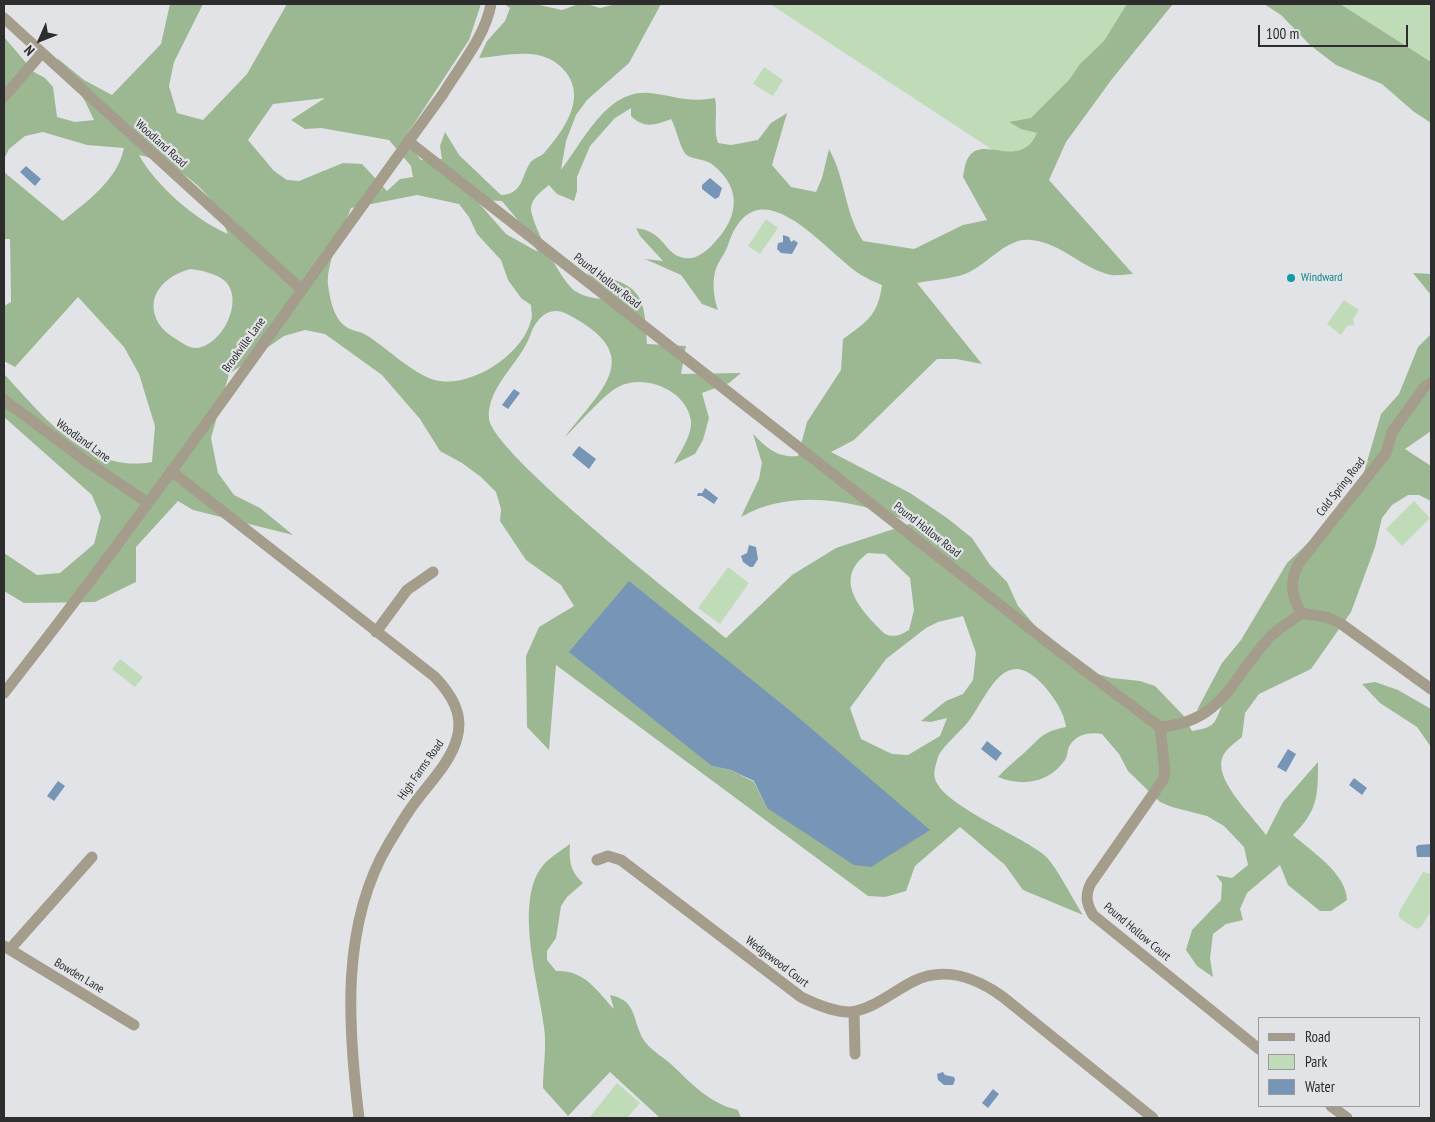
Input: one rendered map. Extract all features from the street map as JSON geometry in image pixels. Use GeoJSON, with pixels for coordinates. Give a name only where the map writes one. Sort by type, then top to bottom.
{"type":"FeatureCollection","features":[{"type":"Feature","properties":{"kind":"street","name":"Brookville Lane"},"geometry":{"type":"LineString","coordinates":[[4,693],[57,626],[148,503],[442,94],[474,44],[489,16],[491,4]]}},
{"type":"Feature","properties":{"kind":"street","name":"Woodland Road"},"geometry":{"type":"LineString","coordinates":[[4,18],[41,54],[301,289]]}},
{"type":"Feature","properties":{"kind":"street"},"geometry":{"type":"LineString","coordinates":[[4,96],[41,54]]}},
{"type":"Feature","properties":{"kind":"street","name":"Pound Hollow Road"},"geometry":{"type":"LineString","coordinates":[[408,142],[1060,652],[1160,727]]}},
{"type":"Feature","properties":{"kind":"street","name":"Cold Spring Road"},"geometry":{"type":"LineString","coordinates":[[1301,613],[1294,598],[1291,583],[1299,563],[1386,453],[1392,432],[1426,385],[1431,383]]}},
{"type":"Feature","properties":{"kind":"street","name":"Woodland Lane"},"geometry":{"type":"LineString","coordinates":[[4,400],[86,461],[148,503]]}},
{"type":"Feature","properties":{"kind":"street","name":"High Farms Road"},"geometry":{"type":"LineString","coordinates":[[171,471],[435,677],[448,690],[456,706],[459,727],[451,754],[409,811],[386,848],[365,901],[356,934],[351,981],[352,1040],[359,1118]]}},
{"type":"Feature","properties":{"kind":"street"},"geometry":{"type":"LineString","coordinates":[[376,632],[407,590],[433,572]]}},
{"type":"Feature","properties":{"kind":"street"},"geometry":{"type":"LineString","coordinates":[[1160,727],[1182,725],[1196,720],[1210,710],[1225,695],[1269,638],[1301,613],[1326,617],[1340,623],[1431,688]]}},
{"type":"Feature","properties":{"kind":"street","name":"Pound Hollow Court"},"geometry":{"type":"LineString","coordinates":[[1160,727],[1165,772],[1163,780],[1091,883],[1086,898],[1088,907],[1093,915],[1258,1048]]}},
{"type":"Feature","properties":{"kind":"street","name":"Wedgewood Court"},"geometry":{"type":"LineString","coordinates":[[597,860],[608,856],[620,860],[801,997],[821,1007],[854,1012]]}},
{"type":"Feature","properties":{"kind":"street","name":"Bowden Lane"},"geometry":{"type":"LineString","coordinates":[[92,858],[7,948],[134,1025]]}},
{"type":"Feature","properties":{"kind":"street"},"geometry":{"type":"LineString","coordinates":[[855,1054],[854,1012],[877,1003],[914,981],[929,976],[948,974],[978,981],[1003,997],[1153,1118]]}},
{"type":"Feature","properties":{"kind":"street"},"geometry":{"type":"LineString","coordinates":[[1332,1107],[1347,1118]]}},
{"type":"Feature","properties":{"kind":"green space"},"geometry":{"type":"Polygon","coordinates":[[[170,4],[203,4],[174,62],[169,86],[177,113],[203,120],[247,74],[287,4],[481,4],[469,40],[404,139],[421,160],[442,159],[440,146],[445,132],[459,155],[501,195],[514,192],[530,163],[543,154],[553,143],[567,121],[574,99],[573,87],[569,76],[560,66],[542,56],[510,54],[479,58],[487,41],[505,21],[510,8],[504,4],[535,4],[562,10],[576,5],[587,4],[600,8],[616,4],[661,4],[629,63],[587,100],[576,115],[566,141],[561,170],[598,119],[621,99],[635,94],[650,93],[689,99],[715,98],[718,143],[731,145],[758,140],[771,123],[787,113],[772,165],[791,187],[816,192],[822,178],[829,149],[839,172],[852,219],[863,241],[914,249],[963,225],[987,220],[963,177],[968,158],[974,151],[982,149],[1021,150],[1030,144],[1037,133],[1021,129],[1009,122],[1031,118],[1069,80],[1080,64],[1104,41],[1127,4],[1173,4],[1112,79],[1066,142],[1049,180],[1133,274],[1111,275],[1100,272],[1052,246],[1042,242],[1022,240],[1005,247],[965,274],[917,283],[982,364],[956,359],[937,359],[854,440],[831,452],[910,493],[947,518],[972,538],[990,565],[1007,582],[1018,606],[1071,667],[1112,678],[1140,681],[1155,686],[1183,715],[1192,731],[1199,730],[1209,727],[1215,721],[1222,705],[1197,710],[1222,663],[1241,640],[1287,563],[1357,496],[1381,414],[1399,394],[1418,347],[1431,334],[1431,431],[1405,449],[1431,466],[1431,501],[1419,495],[1408,495],[1392,505],[1382,518],[1375,547],[1351,612],[1311,669],[1259,694],[1245,713],[1242,737],[1224,753],[1221,765],[1223,776],[1236,797],[1266,835],[1283,802],[1318,762],[1318,784],[1315,802],[1307,818],[1293,835],[1334,872],[1341,881],[1347,900],[1331,911],[1320,911],[1288,885],[1280,865],[1247,893],[1240,909],[1243,920],[1226,924],[1213,934],[1210,958],[1213,977],[1197,966],[1186,950],[1192,930],[1221,900],[1222,883],[1216,875],[1232,878],[1248,865],[1244,847],[1224,826],[1207,816],[1160,802],[1128,771],[1119,754],[1102,734],[1093,733],[1076,738],[1069,747],[1067,757],[1059,768],[1043,778],[1034,781],[1016,782],[998,777],[1046,733],[1066,727],[1056,701],[1045,687],[1031,674],[1019,669],[1009,670],[991,686],[968,722],[938,757],[934,774],[935,779],[941,789],[952,799],[1043,854],[1058,873],[1083,915],[1023,890],[1005,865],[960,827],[915,866],[906,891],[885,897],[868,896],[556,665],[549,750],[527,727],[526,656],[539,627],[574,606],[561,585],[526,560],[500,521],[501,509],[496,492],[481,477],[462,463],[440,451],[420,419],[382,375],[325,334],[305,330],[284,336],[229,374],[211,438],[218,473],[234,495],[260,508],[293,535],[193,510],[178,501],[136,547],[136,582],[95,602],[24,603],[4,591],[4,553],[37,575],[60,573],[94,544],[101,517],[92,495],[4,417],[4,374],[51,423],[69,438],[87,451],[107,459],[129,463],[152,462],[155,426],[139,374],[124,347],[78,297],[15,367],[4,361],[4,306],[11,302],[10,239],[4,239],[4,172],[63,221],[108,180],[120,160],[124,148],[87,145],[43,132],[25,136],[9,149],[4,159],[4,37],[34,72],[45,78],[53,87],[57,117],[75,122],[94,120],[85,101],[57,58],[84,80],[112,95],[161,44],[170,4]],[[325,98],[273,104],[248,140],[274,171],[287,180],[299,181],[343,163],[362,164],[387,191],[400,179],[413,177],[411,166],[389,140],[321,128],[305,129],[291,120],[325,98]],[[631,108],[615,118],[590,146],[577,177],[577,191],[574,201],[557,194],[549,185],[537,195],[531,205],[536,227],[563,277],[575,291],[598,299],[601,299],[587,272],[618,281],[628,286],[641,301],[647,344],[686,346],[681,374],[741,373],[729,383],[702,393],[709,418],[703,440],[695,454],[674,464],[690,432],[691,421],[688,410],[673,393],[651,383],[628,383],[618,387],[598,403],[565,437],[603,387],[610,373],[612,358],[606,344],[592,330],[562,312],[550,312],[536,324],[525,346],[498,386],[489,408],[489,419],[499,437],[556,496],[726,638],[792,575],[836,548],[912,523],[892,515],[849,504],[804,500],[782,502],[761,508],[741,517],[759,479],[762,463],[753,434],[763,444],[778,454],[798,456],[807,422],[841,370],[843,339],[859,328],[870,317],[878,304],[882,285],[861,275],[792,219],[773,211],[756,210],[741,221],[716,269],[714,286],[718,310],[702,304],[681,275],[645,259],[663,261],[640,236],[636,228],[654,234],[672,253],[678,256],[693,258],[705,252],[722,233],[732,214],[733,194],[723,174],[710,163],[688,156],[685,153],[671,119],[650,125],[640,123],[631,116],[631,108]],[[139,155],[155,178],[190,211],[228,234],[217,209],[193,182],[162,162],[139,155]],[[417,195],[351,208],[332,257],[328,276],[330,296],[338,318],[345,326],[374,340],[422,375],[440,381],[453,381],[482,373],[508,356],[526,333],[532,318],[531,305],[521,298],[508,280],[501,260],[477,234],[469,217],[459,204],[417,195]],[[476,200],[506,234],[538,252],[517,219],[502,201],[476,200]],[[191,269],[173,276],[165,282],[155,296],[155,314],[159,324],[169,334],[188,346],[196,348],[205,345],[222,332],[227,322],[233,300],[231,290],[226,282],[214,274],[191,269]],[[868,553],[857,563],[852,573],[851,584],[859,605],[885,634],[891,636],[900,635],[909,630],[914,610],[910,578],[885,554],[868,553]],[[963,616],[938,622],[926,628],[886,659],[850,708],[861,739],[892,754],[908,755],[940,736],[947,718],[931,722],[921,721],[946,701],[963,694],[973,680],[976,653],[963,616]],[[793,713],[712,766],[731,770],[754,782],[767,808],[793,713]]]}},
{"type":"Feature","properties":{"kind":"green space"},"geometry":{"type":"Polygon","coordinates":[[[770,4],[1149,4],[1034,177],[770,4]]]}},
{"type":"Feature","properties":{"kind":"green space"},"geometry":{"type":"Polygon","coordinates":[[[1264,4],[1340,4],[1431,62],[1431,123],[1413,111],[1382,84],[1336,65],[1310,45],[1281,15],[1264,4]]]}},
{"type":"Feature","properties":{"kind":"green space"},"geometry":{"type":"Polygon","coordinates":[[[1286,4],[1431,4],[1431,88],[1286,4]]]}},
{"type":"Feature","properties":{"kind":"green space"},"geometry":{"type":"Polygon","coordinates":[[[764,67],[783,80],[773,96],[753,84],[764,67]]]}},
{"type":"Feature","properties":{"kind":"green space"},"geometry":{"type":"Polygon","coordinates":[[[766,219],[778,228],[760,254],[748,246],[766,219]]]}},
{"type":"Feature","properties":{"kind":"green space"},"geometry":{"type":"Polygon","coordinates":[[[1413,273],[1431,274],[1431,295],[1413,273]]]}},
{"type":"Feature","properties":{"kind":"green space"},"geometry":{"type":"Polygon","coordinates":[[[1344,300],[1359,310],[1353,319],[1354,325],[1347,326],[1341,335],[1327,324],[1344,300]]]}},
{"type":"Feature","properties":{"kind":"green space"},"geometry":{"type":"Polygon","coordinates":[[[1414,501],[1430,518],[1402,546],[1386,529],[1414,501]]]}},
{"type":"Feature","properties":{"kind":"green space"},"geometry":{"type":"Polygon","coordinates":[[[728,567],[749,583],[720,624],[698,608],[728,567]]]}},
{"type":"Feature","properties":{"kind":"green space"},"geometry":{"type":"Polygon","coordinates":[[[120,659],[143,677],[135,687],[112,669],[120,659]]]}},
{"type":"Feature","properties":{"kind":"green space"},"geometry":{"type":"Polygon","coordinates":[[[1375,682],[1398,690],[1431,709],[1431,747],[1417,727],[1380,703],[1362,684],[1375,682]]]}},
{"type":"Feature","properties":{"kind":"green space"},"geometry":{"type":"Polygon","coordinates":[[[570,844],[571,865],[575,874],[583,883],[567,897],[561,906],[556,938],[547,951],[547,960],[556,971],[575,974],[589,982],[614,1009],[610,995],[626,1002],[634,1014],[641,1036],[646,1043],[710,1098],[738,1110],[741,1118],[660,1118],[610,1072],[568,1116],[543,1088],[545,1034],[530,942],[530,897],[535,878],[545,863],[570,844]]]}},
{"type":"Feature","properties":{"kind":"green space"},"geometry":{"type":"Polygon","coordinates":[[[1423,872],[1431,874],[1431,911],[1421,927],[1416,929],[1399,918],[1399,912],[1423,872]]]}},
{"type":"Feature","properties":{"kind":"green space"},"geometry":{"type":"Polygon","coordinates":[[[617,1083],[640,1103],[627,1118],[589,1118],[617,1083]]]}},
{"type":"Feature","properties":{"kind":"water"},"geometry":{"type":"Polygon","coordinates":[[[26,166],[41,179],[35,186],[20,172],[26,166]]]}},
{"type":"Feature","properties":{"kind":"water"},"geometry":{"type":"Polygon","coordinates":[[[710,178],[722,188],[719,197],[715,199],[702,189],[702,185],[710,178]]]}},
{"type":"Feature","properties":{"kind":"water"},"geometry":{"type":"Polygon","coordinates":[[[783,235],[789,237],[791,242],[794,240],[798,243],[792,254],[781,253],[777,249],[778,243],[783,242],[783,235]]]}},
{"type":"Feature","properties":{"kind":"water"},"geometry":{"type":"Polygon","coordinates":[[[514,389],[520,393],[508,409],[502,405],[514,389]]]}},
{"type":"Feature","properties":{"kind":"water"},"geometry":{"type":"Polygon","coordinates":[[[579,446],[596,459],[589,469],[572,455],[579,446]]]}},
{"type":"Feature","properties":{"kind":"water"},"geometry":{"type":"Polygon","coordinates":[[[705,488],[718,498],[714,504],[702,496],[697,496],[705,488]]]}},
{"type":"Feature","properties":{"kind":"water"},"geometry":{"type":"Polygon","coordinates":[[[749,545],[756,547],[758,559],[753,567],[743,562],[741,556],[747,553],[749,545]]]}},
{"type":"Feature","properties":{"kind":"water"},"geometry":{"type":"Polygon","coordinates":[[[629,581],[793,713],[930,830],[871,867],[854,865],[767,808],[754,781],[731,770],[712,766],[569,652],[629,581]]]}},
{"type":"Feature","properties":{"kind":"water"},"geometry":{"type":"Polygon","coordinates":[[[987,741],[1002,753],[996,761],[981,749],[987,741]]]}},
{"type":"Feature","properties":{"kind":"water"},"geometry":{"type":"Polygon","coordinates":[[[1288,749],[1296,754],[1286,772],[1277,767],[1288,749]]]}},
{"type":"Feature","properties":{"kind":"water"},"geometry":{"type":"Polygon","coordinates":[[[1354,778],[1367,788],[1362,795],[1349,785],[1354,778]]]}},
{"type":"Feature","properties":{"kind":"water"},"geometry":{"type":"Polygon","coordinates":[[[58,781],[65,786],[54,801],[47,796],[58,781]]]}},
{"type":"Feature","properties":{"kind":"water"},"geometry":{"type":"Polygon","coordinates":[[[1431,844],[1431,857],[1417,857],[1416,847],[1418,845],[1431,844]]]}},
{"type":"Feature","properties":{"kind":"water"},"geometry":{"type":"Polygon","coordinates":[[[943,1072],[945,1075],[954,1077],[953,1085],[944,1085],[938,1080],[937,1074],[943,1072]]]}},
{"type":"Feature","properties":{"kind":"water"},"geometry":{"type":"Polygon","coordinates":[[[993,1089],[999,1094],[988,1108],[982,1103],[993,1089]]]}},
{"type":"Feature","properties":{"kind":"place","name":"Windward"},"geometry":{"type":"Point","coordinates":[1291,278]}}]}
